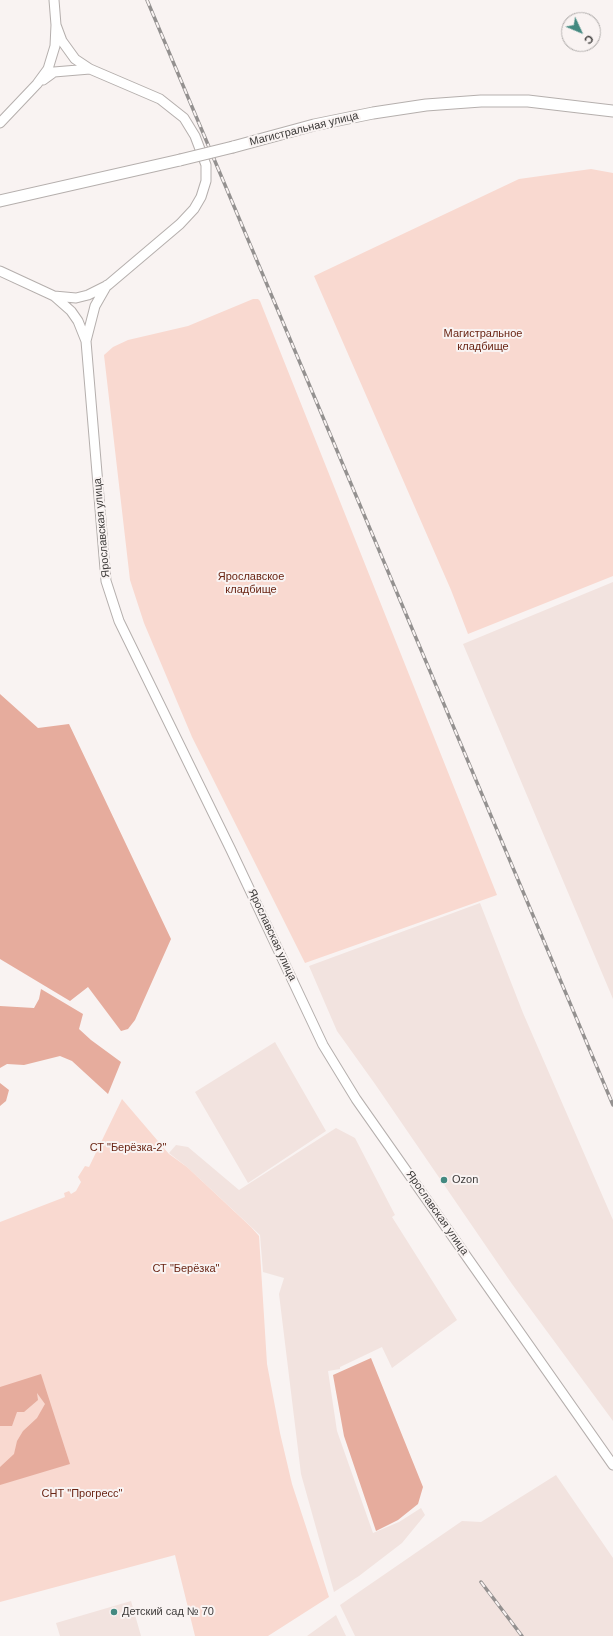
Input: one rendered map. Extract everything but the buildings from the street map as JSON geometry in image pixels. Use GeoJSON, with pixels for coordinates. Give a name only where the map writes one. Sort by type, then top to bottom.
{"type":"FeatureCollection","features":[{"type":"Feature","properties":{"kind":"highway","name":"Магистральная улица"},"geometry":{"type":"LineString","coordinates":[[0,201],[180,160],[314,125],[391,109],[481,101],[528,101],[613,111]]}},
{"type":"Feature","properties":{"kind":"main road"},"geometry":{"type":"LineString","coordinates":[[0,123],[37,84],[48,69],[55,46],[56,25],[54,0]]}},
{"type":"Feature","properties":{"kind":"main road"},"geometry":{"type":"LineString","coordinates":[[54,296],[76,298],[88,295],[108,285],[180,224],[194,209],[201,197],[206,181],[206,165],[195,136],[184,118],[172,106],[160,99],[90,69],[75,59],[62,41],[56,25]]}},
{"type":"Feature","properties":{"kind":"main road"},"geometry":{"type":"LineString","coordinates":[[37,84],[54,72],[90,69]]}},
{"type":"Feature","properties":{"kind":"main road"},"geometry":{"type":"LineString","coordinates":[[0,271],[54,296],[71,311],[78,322],[86,342]]}},
{"type":"Feature","properties":{"kind":"main road"},"geometry":{"type":"LineString","coordinates":[[86,342],[96,306],[108,285]]}},
{"type":"Feature","properties":{"kind":"main road","name":"Ярославская улица"},"geometry":{"type":"LineString","coordinates":[[86,342],[106,581],[119,621],[231,850],[323,1045],[356,1099],[613,1465]]}},
{"type":"Feature","properties":{"kind":"shaded area"},"geometry":{"type":"Polygon","coordinates":[[[613,582],[613,999],[463,644],[613,582]]]}},
{"type":"Feature","properties":{"kind":"shaded area"},"geometry":{"type":"Polygon","coordinates":[[[0,694],[38,728],[69,724],[171,939],[135,1020],[128,1029],[121,1031],[88,987],[70,1001],[0,959],[0,694]]]}},
{"type":"Feature","properties":{"kind":"shaded area"},"geometry":{"type":"Polygon","coordinates":[[[480,903],[523,1013],[613,1220],[613,1421],[512,1284],[337,1031],[309,966],[480,903]]]}},
{"type":"Feature","properties":{"kind":"shaded area"},"geometry":{"type":"Polygon","coordinates":[[[41,989],[83,1014],[79,1029],[91,1040],[121,1062],[108,1094],[72,1061],[60,1056],[24,1065],[7,1064],[0,1068],[0,1006],[34,1008],[39,999],[41,989]]]}},
{"type":"Feature","properties":{"kind":"shaded area"},"geometry":{"type":"Polygon","coordinates":[[[275,1042],[326,1131],[248,1183],[195,1092],[275,1042]]]}},
{"type":"Feature","properties":{"kind":"shaded area"},"geometry":{"type":"Polygon","coordinates":[[[0,1083],[9,1090],[6,1101],[0,1106],[0,1083]]]}},
{"type":"Feature","properties":{"kind":"shaded area"},"geometry":{"type":"Polygon","coordinates":[[[336,1128],[355,1138],[395,1215],[392,1217],[457,1320],[392,1368],[382,1347],[340,1367],[340,1369],[328,1371],[337,1431],[373,1533],[399,1522],[421,1508],[425,1515],[402,1543],[359,1576],[334,1592],[301,1474],[279,1294],[284,1278],[263,1272],[260,1235],[187,1167],[169,1153],[176,1145],[188,1147],[239,1190],[336,1128]]]}},
{"type":"Feature","properties":{"kind":"shaded area"},"geometry":{"type":"Polygon","coordinates":[[[371,1358],[423,1487],[418,1504],[398,1520],[376,1531],[344,1436],[333,1375],[371,1358]]]}},
{"type":"Feature","properties":{"kind":"shaded area"},"geometry":{"type":"Polygon","coordinates":[[[41,1374],[70,1464],[0,1485],[0,1467],[14,1454],[17,1441],[23,1431],[37,1418],[45,1404],[37,1393],[38,1400],[24,1412],[17,1412],[12,1426],[0,1426],[0,1387],[41,1374]]]}},
{"type":"Feature","properties":{"kind":"shaded area"},"geometry":{"type":"Polygon","coordinates":[[[556,1475],[613,1558],[613,1636],[355,1636],[340,1605],[462,1521],[481,1522],[556,1475]]]}},
{"type":"Feature","properties":{"kind":"shaded area","name":"Детский сад № 70"},"geometry":{"type":"Polygon","coordinates":[[[131,1601],[141,1636],[60,1636],[56,1623],[131,1601]]]}},
{"type":"Feature","properties":{"kind":"shaded area"},"geometry":{"type":"Polygon","coordinates":[[[336,1615],[346,1636],[307,1636],[336,1615]]]}},
{"type":"Feature","properties":{"kind":"green space","name":"Магистральное кладбище"},"geometry":{"type":"Polygon","coordinates":[[[591,169],[613,173],[613,576],[468,634],[451,590],[314,276],[519,179],[591,169]]]}},
{"type":"Feature","properties":{"kind":"green space","name":"Ярославское кладбище"},"geometry":{"type":"Polygon","coordinates":[[[253,299],[258,299],[260,301],[497,895],[305,963],[192,737],[144,623],[130,580],[104,355],[113,347],[128,340],[188,326],[253,299]]]}},
{"type":"Feature","properties":{"kind":"green space"},"geometry":{"type":"Polygon","coordinates":[[[122,1099],[169,1154],[187,1167],[259,1236],[267,1364],[280,1433],[292,1484],[329,1597],[268,1636],[195,1636],[175,1555],[0,1602],[0,1222],[65,1197],[64,1193],[69,1191],[71,1194],[76,1191],[81,1182],[78,1177],[85,1166],[89,1167],[122,1099]]]}},
{"type":"Feature","properties":{"kind":"railway"},"geometry":{"type":"LineString","coordinates":[[147,0],[613,1105]]}},
{"type":"Feature","properties":{"kind":"railway"},"geometry":{"type":"LineString","coordinates":[[481,1582],[522,1636]]}},
{"type":"Feature","properties":{"kind":"place","name":"Ozon"},"geometry":{"type":"Point","coordinates":[444,1180]}},
{"type":"Feature","properties":{"kind":"place","name":"Детский сад № 70"},"geometry":{"type":"Point","coordinates":[114,1612]}},
{"type":"Feature","properties":{"kind":"park label","name":"СТ \"Берёзка-2\""},"geometry":{"type":"Point","coordinates":[128,1148]}},
{"type":"Feature","properties":{"kind":"park label","name":"СТ \"Берёзка\""},"geometry":{"type":"Point","coordinates":[186,1269]}},
{"type":"Feature","properties":{"kind":"park label","name":"СНТ \"Прогресс\""},"geometry":{"type":"Point","coordinates":[82,1494]}}]}
